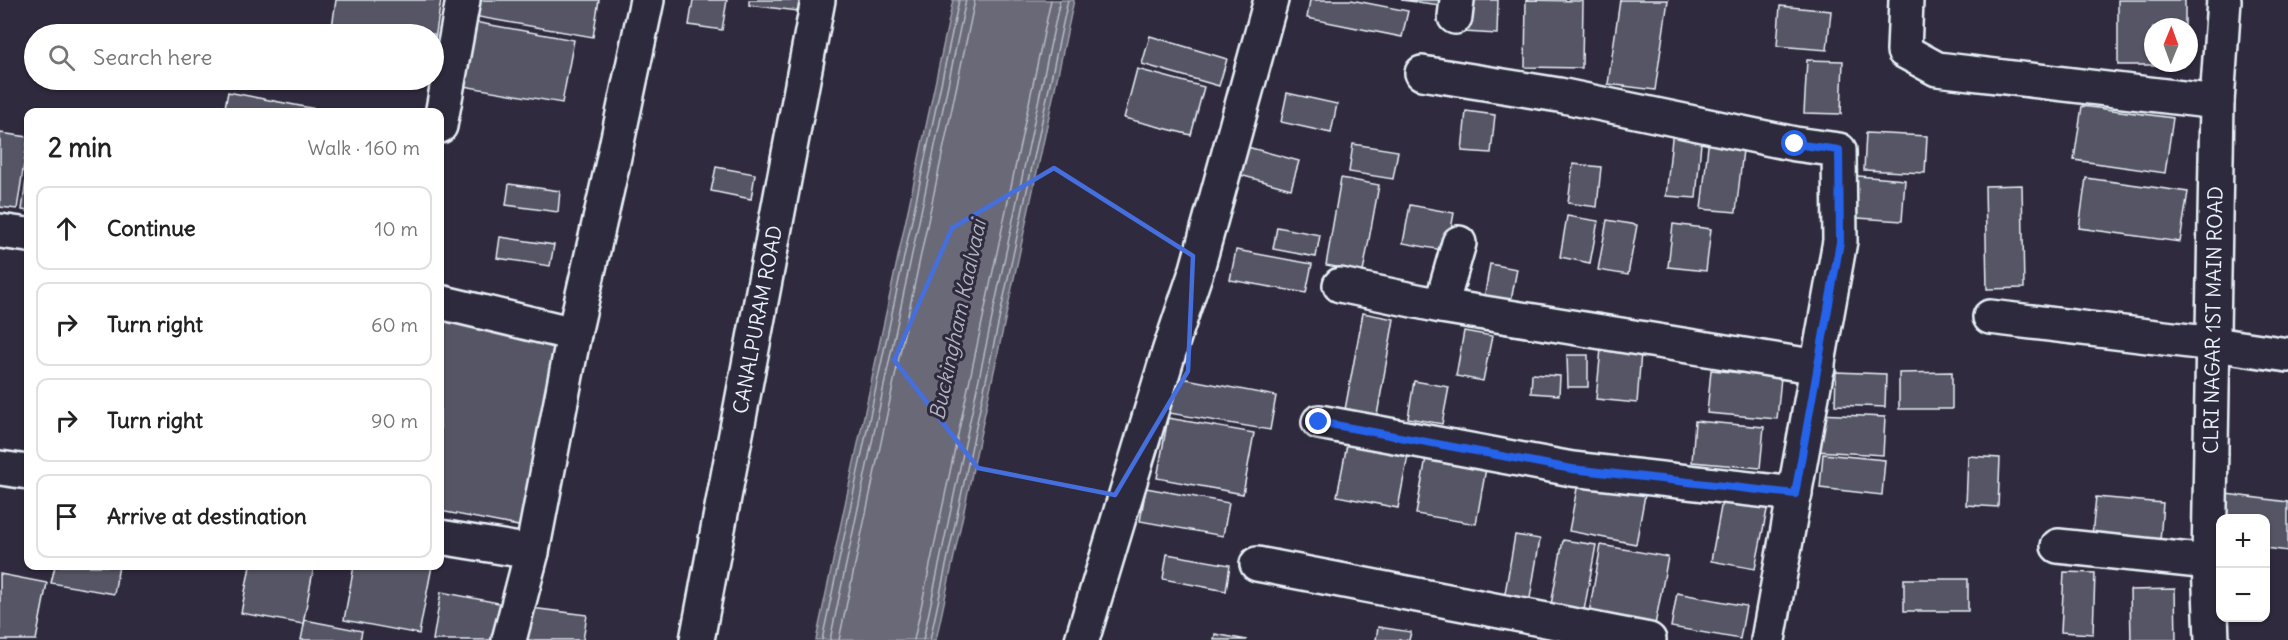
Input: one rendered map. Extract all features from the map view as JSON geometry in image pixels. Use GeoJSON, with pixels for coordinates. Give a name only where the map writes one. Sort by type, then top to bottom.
{"type":"FeatureCollection","features":[{"type":"Feature","properties":{"kind":"street"},"geometry":{"type":"LineString","coordinates":[[443,108],[463,0]]}},
{"type":"Feature","properties":{"kind":"street"},"geometry":{"type":"LineString","coordinates":[[510,640],[532,552],[574,334],[647,0]]}},
{"type":"Feature","properties":{"kind":"street","name":"CANALPURAM ROAD"},"geometry":{"type":"LineString","coordinates":[[697,640],[818,0]]}},
{"type":"Feature","properties":{"kind":"street"},"geometry":{"type":"LineString","coordinates":[[1082,640],[1169,351],[1197,269],[1271,0]]}},
{"type":"Feature","properties":{"kind":"street"},"geometry":{"type":"LineString","coordinates":[[1906,0],[1904,51],[1937,69],[2217,102]]}},
{"type":"Feature","properties":{"kind":"street","name":"CLRI NAGAR 1ST MAIN ROAD"},"geometry":{"type":"LineString","coordinates":[[2212,640],[2209,562],[2217,102],[2224,0]]}},
{"type":"Feature","properties":{"kind":"street"},"geometry":{"type":"LineString","coordinates":[[1422,73],[1559,95],[1795,144],[1839,150],[1840,242],[1768,640]]}},
{"type":"Feature","properties":{"kind":"street"},"geometry":{"type":"LineString","coordinates":[[0,231],[24,234]]}},
{"type":"Feature","properties":{"kind":"street"},"geometry":{"type":"LineString","coordinates":[[1441,306],[1459,243]]}},
{"type":"Feature","properties":{"kind":"street"},"geometry":{"type":"LineString","coordinates":[[1340,285],[1441,306],[1818,367]]}},
{"type":"Feature","properties":{"kind":"street"},"geometry":{"type":"LineString","coordinates":[[444,303],[574,334]]}},
{"type":"Feature","properties":{"kind":"street"},"geometry":{"type":"LineString","coordinates":[[1990,316],[2288,355]]}},
{"type":"Feature","properties":{"kind":"street"},"geometry":{"type":"LineString","coordinates":[[1319,422],[1572,469],[1795,494]]}},
{"type":"Feature","properties":{"kind":"street"},"geometry":{"type":"LineString","coordinates":[[0,468],[24,471]]}},
{"type":"Feature","properties":{"kind":"street"},"geometry":{"type":"LineString","coordinates":[[444,538],[532,552]]}},
{"type":"Feature","properties":{"kind":"street"},"geometry":{"type":"LineString","coordinates":[[2058,546],[2209,562]]}},
{"type":"Feature","properties":{"kind":"street"},"geometry":{"type":"LineString","coordinates":[[1257,564],[1649,640]]}},
{"type":"Feature","properties":{"kind":"highlighted area"},"geometry":{"type":"Polygon","coordinates":[[[1054,168],[1193,256],[1188,371],[1115,495],[978,468],[894,360],[952,228],[1054,168]]]}},
{"type":"Feature","properties":{"kind":"water","name":"Buckingham Kaalvaai"},"geometry":{"type":"Polygon","coordinates":[[[953,0],[1074,0],[936,640],[816,640],[953,0]]]}},
{"type":"Feature","properties":{"kind":"building"},"geometry":{"type":"Polygon","coordinates":[[[336,0],[441,0],[437,24],[332,24],[336,0]]]}},
{"type":"Feature","properties":{"kind":"building"},"geometry":{"type":"Polygon","coordinates":[[[476,0],[599,0],[593,37],[473,16],[476,0]]]}},
{"type":"Feature","properties":{"kind":"building"},"geometry":{"type":"Polygon","coordinates":[[[693,0],[727,0],[722,30],[689,25],[693,0]]]}},
{"type":"Feature","properties":{"kind":"building"},"geometry":{"type":"Polygon","coordinates":[[[749,0],[808,0],[806,12],[749,5],[749,0]]]}},
{"type":"Feature","properties":{"kind":"building"},"geometry":{"type":"Polygon","coordinates":[[[1310,0],[1351,0],[1408,11],[1402,37],[1307,18],[1310,0]]]}},
{"type":"Feature","properties":{"kind":"building"},"geometry":{"type":"Polygon","coordinates":[[[1401,0],[1448,0],[1448,6],[1401,0]]]}},
{"type":"Feature","properties":{"kind":"building"},"geometry":{"type":"Polygon","coordinates":[[[1465,0],[1498,0],[1497,34],[1464,32],[1465,0]]]}},
{"type":"Feature","properties":{"kind":"building"},"geometry":{"type":"Polygon","coordinates":[[[1526,0],[1583,1],[1582,68],[1525,67],[1526,0]]]}},
{"type":"Feature","properties":{"kind":"building"},"geometry":{"type":"Polygon","coordinates":[[[1620,0],[1668,0],[1655,90],[1608,84],[1620,0]]]}},
{"type":"Feature","properties":{"kind":"building"},"geometry":{"type":"Polygon","coordinates":[[[2118,0],[2185,0],[2185,18],[2144,18],[2144,65],[2118,65],[2118,0]]]}},
{"type":"Feature","properties":{"kind":"building"},"geometry":{"type":"Polygon","coordinates":[[[1780,6],[1831,11],[1827,50],[1777,46],[1780,6]]]}},
{"type":"Feature","properties":{"kind":"building"},"geometry":{"type":"Polygon","coordinates":[[[474,22],[574,40],[562,103],[463,86],[474,22]]]}},
{"type":"Feature","properties":{"kind":"building"},"geometry":{"type":"Polygon","coordinates":[[[1150,36],[1227,59],[1219,86],[1142,64],[1150,36]]]}},
{"type":"Feature","properties":{"kind":"building"},"geometry":{"type":"Polygon","coordinates":[[[1807,60],[1843,61],[1841,114],[1804,113],[1807,60]]]}},
{"type":"Feature","properties":{"kind":"building"},"geometry":{"type":"Polygon","coordinates":[[[1137,69],[1204,87],[1191,135],[1124,118],[1137,69]]]}},
{"type":"Feature","properties":{"kind":"building"},"geometry":{"type":"Polygon","coordinates":[[[228,92],[311,108],[225,108],[228,92]]]}},
{"type":"Feature","properties":{"kind":"building"},"geometry":{"type":"Polygon","coordinates":[[[1287,93],[1337,104],[1331,133],[1281,122],[1287,93]]]}},
{"type":"Feature","properties":{"kind":"building"},"geometry":{"type":"Polygon","coordinates":[[[2082,106],[2173,118],[2165,173],[2074,160],[2082,106]]]}},
{"type":"Feature","properties":{"kind":"building"},"geometry":{"type":"Polygon","coordinates":[[[1466,111],[1495,115],[1491,153],[1462,151],[1466,111]]]}},
{"type":"Feature","properties":{"kind":"building"},"geometry":{"type":"Polygon","coordinates":[[[1673,129],[1702,132],[1696,198],[1666,196],[1673,129]]]}},
{"type":"Feature","properties":{"kind":"building"},"geometry":{"type":"Polygon","coordinates":[[[0,133],[24,136],[24,163],[17,209],[0,207],[0,133]]]}},
{"type":"Feature","properties":{"kind":"building"},"geometry":{"type":"Polygon","coordinates":[[[1866,133],[1927,136],[1925,173],[1864,170],[1866,133]]]}},
{"type":"Feature","properties":{"kind":"building"},"geometry":{"type":"Polygon","coordinates":[[[1709,137],[1744,141],[1736,212],[1701,209],[1709,137]]]}},
{"type":"Feature","properties":{"kind":"building"},"geometry":{"type":"Polygon","coordinates":[[[1353,144],[1398,151],[1393,179],[1349,172],[1353,144]]]}},
{"type":"Feature","properties":{"kind":"building"},"geometry":{"type":"Polygon","coordinates":[[[1240,145],[1299,161],[1291,189],[1233,173],[1240,145]]]}},
{"type":"Feature","properties":{"kind":"building"},"geometry":{"type":"Polygon","coordinates":[[[1573,164],[1601,167],[1597,207],[1568,203],[1573,164]]]}},
{"type":"Feature","properties":{"kind":"building"},"geometry":{"type":"Polygon","coordinates":[[[716,167],[755,174],[751,199],[711,191],[716,167]]]}},
{"type":"Feature","properties":{"kind":"building"},"geometry":{"type":"Polygon","coordinates":[[[1846,175],[1905,180],[1902,221],[1843,217],[1846,175]]]}},
{"type":"Feature","properties":{"kind":"building"},"geometry":{"type":"Polygon","coordinates":[[[1341,178],[1379,185],[1363,272],[1326,265],[1341,178]]]}},
{"type":"Feature","properties":{"kind":"building"},"geometry":{"type":"Polygon","coordinates":[[[2086,178],[2188,192],[2180,242],[2079,228],[2086,178]]]}},
{"type":"Feature","properties":{"kind":"building"},"geometry":{"type":"Polygon","coordinates":[[[509,184],[560,191],[558,212],[506,205],[509,184]]]}},
{"type":"Feature","properties":{"kind":"building"},"geometry":{"type":"Polygon","coordinates":[[[2022,185],[2024,288],[1987,289],[1985,186],[2022,185]]]}},
{"type":"Feature","properties":{"kind":"building"},"geometry":{"type":"Polygon","coordinates":[[[1410,205],[1454,213],[1447,251],[1403,243],[1410,205]]]}},
{"type":"Feature","properties":{"kind":"building"},"geometry":{"type":"Polygon","coordinates":[[[1567,216],[1598,221],[1590,263],[1560,257],[1567,216]]]}},
{"type":"Feature","properties":{"kind":"building"},"geometry":{"type":"Polygon","coordinates":[[[1607,220],[1637,225],[1628,275],[1598,270],[1607,220]]]}},
{"type":"Feature","properties":{"kind":"building"},"geometry":{"type":"Polygon","coordinates":[[[1673,224],[1711,229],[1706,271],[1668,267],[1673,224]]]}},
{"type":"Feature","properties":{"kind":"building"},"geometry":{"type":"Polygon","coordinates":[[[1277,227],[1320,235],[1316,257],[1273,249],[1277,227]]]}},
{"type":"Feature","properties":{"kind":"building"},"geometry":{"type":"Polygon","coordinates":[[[500,237],[554,245],[550,266],[497,258],[500,237]]]}},
{"type":"Feature","properties":{"kind":"building"},"geometry":{"type":"Polygon","coordinates":[[[1236,250],[1312,264],[1306,293],[1230,280],[1236,250]]]}},
{"type":"Feature","properties":{"kind":"building"},"geometry":{"type":"Polygon","coordinates":[[[1490,264],[1517,269],[1509,311],[1483,305],[1490,264]]]}},
{"type":"Feature","properties":{"kind":"building"},"geometry":{"type":"Polygon","coordinates":[[[1363,313],[1394,319],[1376,421],[1344,415],[1363,313]]]}},
{"type":"Feature","properties":{"kind":"building"},"geometry":{"type":"Polygon","coordinates":[[[444,318],[559,337],[524,527],[444,512],[444,318]]]}},
{"type":"Feature","properties":{"kind":"building"},"geometry":{"type":"Polygon","coordinates":[[[1464,331],[1492,336],[1483,381],[1456,376],[1464,331]]]}},
{"type":"Feature","properties":{"kind":"building"},"geometry":{"type":"Polygon","coordinates":[[[1601,349],[1641,352],[1637,403],[1596,399],[1601,349]]]}},
{"type":"Feature","properties":{"kind":"building"},"geometry":{"type":"Polygon","coordinates":[[[1567,355],[1588,355],[1588,387],[1568,387],[1567,355]]]}},
{"type":"Feature","properties":{"kind":"building"},"geometry":{"type":"Polygon","coordinates":[[[1711,370],[1781,377],[1777,419],[1707,413],[1711,370]]]}},
{"type":"Feature","properties":{"kind":"building"},"geometry":{"type":"Polygon","coordinates":[[[1836,372],[1886,374],[1885,407],[1835,405],[1836,372]]]}},
{"type":"Feature","properties":{"kind":"building"},"geometry":{"type":"Polygon","coordinates":[[[1952,372],[1952,409],[1899,409],[1899,373],[1952,372]]]}},
{"type":"Feature","properties":{"kind":"building"},"geometry":{"type":"Polygon","coordinates":[[[1532,374],[1560,376],[1559,395],[1531,393],[1532,374]]]}},
{"type":"Feature","properties":{"kind":"building"},"geometry":{"type":"Polygon","coordinates":[[[1176,377],[1276,396],[1270,430],[1169,413],[1176,377]]]}},
{"type":"Feature","properties":{"kind":"building"},"geometry":{"type":"Polygon","coordinates":[[[1414,381],[1449,387],[1442,424],[1408,418],[1414,381]]]}},
{"type":"Feature","properties":{"kind":"building"},"geometry":{"type":"Polygon","coordinates":[[[1818,414],[1885,417],[1883,455],[1816,451],[1818,414]]]}},
{"type":"Feature","properties":{"kind":"building"},"geometry":{"type":"Polygon","coordinates":[[[1168,418],[1254,433],[1243,494],[1157,478],[1168,418]]]}},
{"type":"Feature","properties":{"kind":"building"},"geometry":{"type":"Polygon","coordinates":[[[1695,421],[1764,427],[1760,468],[1692,462],[1695,421]]]}},
{"type":"Feature","properties":{"kind":"building"},"geometry":{"type":"Polygon","coordinates":[[[1349,434],[1410,445],[1398,508],[1337,496],[1349,434]]]}},
{"type":"Feature","properties":{"kind":"building"},"geometry":{"type":"Polygon","coordinates":[[[1428,446],[1488,457],[1476,524],[1416,514],[1428,446]]]}},
{"type":"Feature","properties":{"kind":"building"},"geometry":{"type":"Polygon","coordinates":[[[1823,454],[1885,460],[1882,495],[1820,488],[1823,454]]]}},
{"type":"Feature","properties":{"kind":"building"},"geometry":{"type":"Polygon","coordinates":[[[1968,456],[2000,458],[1998,507],[1966,505],[1968,456]]]}},
{"type":"Feature","properties":{"kind":"building"},"geometry":{"type":"Polygon","coordinates":[[[1578,483],[1645,495],[1636,544],[1569,531],[1578,483]]]}},
{"type":"Feature","properties":{"kind":"building"},"geometry":{"type":"Polygon","coordinates":[[[1146,488],[1229,503],[1223,536],[1140,521],[1146,488]]]}},
{"type":"Feature","properties":{"kind":"building"},"geometry":{"type":"Polygon","coordinates":[[[2226,494],[2288,502],[2288,551],[2270,549],[2270,514],[2224,514],[2226,494]]]}},
{"type":"Feature","properties":{"kind":"building"},"geometry":{"type":"Polygon","coordinates":[[[1723,496],[1768,505],[1755,569],[1711,561],[1723,496]]]}},
{"type":"Feature","properties":{"kind":"building"},"geometry":{"type":"Polygon","coordinates":[[[2096,497],[2163,503],[2160,541],[2092,535],[2096,497]]]}},
{"type":"Feature","properties":{"kind":"building"},"geometry":{"type":"Polygon","coordinates":[[[1515,535],[1540,539],[1529,604],[1504,599],[1515,535]]]}},
{"type":"Feature","properties":{"kind":"building"},"geometry":{"type":"Polygon","coordinates":[[[1563,540],[1596,545],[1583,616],[1550,610],[1563,540]]]}},
{"type":"Feature","properties":{"kind":"building"},"geometry":{"type":"Polygon","coordinates":[[[1601,545],[1668,557],[1655,625],[1589,613],[1601,545]]]}},
{"type":"Feature","properties":{"kind":"building"},"geometry":{"type":"Polygon","coordinates":[[[1167,554],[1230,565],[1226,591],[1163,579],[1167,554]]]}},
{"type":"Feature","properties":{"kind":"building"},"geometry":{"type":"Polygon","coordinates":[[[54,570],[118,570],[114,594],[51,583],[54,570]]]}},
{"type":"Feature","properties":{"kind":"building"},"geometry":{"type":"Polygon","coordinates":[[[249,570],[313,570],[303,624],[241,613],[249,570]]]}},
{"type":"Feature","properties":{"kind":"building"},"geometry":{"type":"Polygon","coordinates":[[[353,570],[431,570],[419,634],[344,620],[353,570]]]}},
{"type":"Feature","properties":{"kind":"building"},"geometry":{"type":"Polygon","coordinates":[[[2064,572],[2095,573],[2093,634],[2061,632],[2064,572]]]}},
{"type":"Feature","properties":{"kind":"building"},"geometry":{"type":"Polygon","coordinates":[[[0,574],[47,583],[36,640],[0,640],[0,574]]]}},
{"type":"Feature","properties":{"kind":"building"},"geometry":{"type":"Polygon","coordinates":[[[1904,579],[1968,579],[1968,611],[1904,611],[1904,579]]]}},
{"type":"Feature","properties":{"kind":"building"},"geometry":{"type":"Polygon","coordinates":[[[2175,589],[2176,640],[2131,640],[2130,590],[2175,589]]]}},
{"type":"Feature","properties":{"kind":"building"},"geometry":{"type":"Polygon","coordinates":[[[441,592],[504,604],[497,640],[433,640],[441,592]]]}},
{"type":"Feature","properties":{"kind":"building"},"geometry":{"type":"Polygon","coordinates":[[[1677,593],[1746,606],[1740,639],[1671,627],[1677,593]]]}},
{"type":"Feature","properties":{"kind":"building"},"geometry":{"type":"Polygon","coordinates":[[[531,608],[587,615],[583,640],[527,640],[531,608]]]}},
{"type":"Feature","properties":{"kind":"building"},"geometry":{"type":"Polygon","coordinates":[[[305,620],[362,631],[360,640],[301,640],[305,620]]]}},
{"type":"Feature","properties":{"kind":"building"},"geometry":{"type":"Polygon","coordinates":[[[1378,627],[1411,632],[1409,640],[1376,640],[1378,627]]]}},
{"type":"Feature","properties":{"kind":"building"},"geometry":{"type":"Polygon","coordinates":[[[1215,634],[1247,640],[1214,640],[1215,634]]]}},
{"type":"Feature","properties":{"kind":"route"},"geometry":{"type":"LineString","coordinates":[[1319,422],[1572,469],[1795,494],[1840,242],[1839,150],[1795,144]]}}]}
